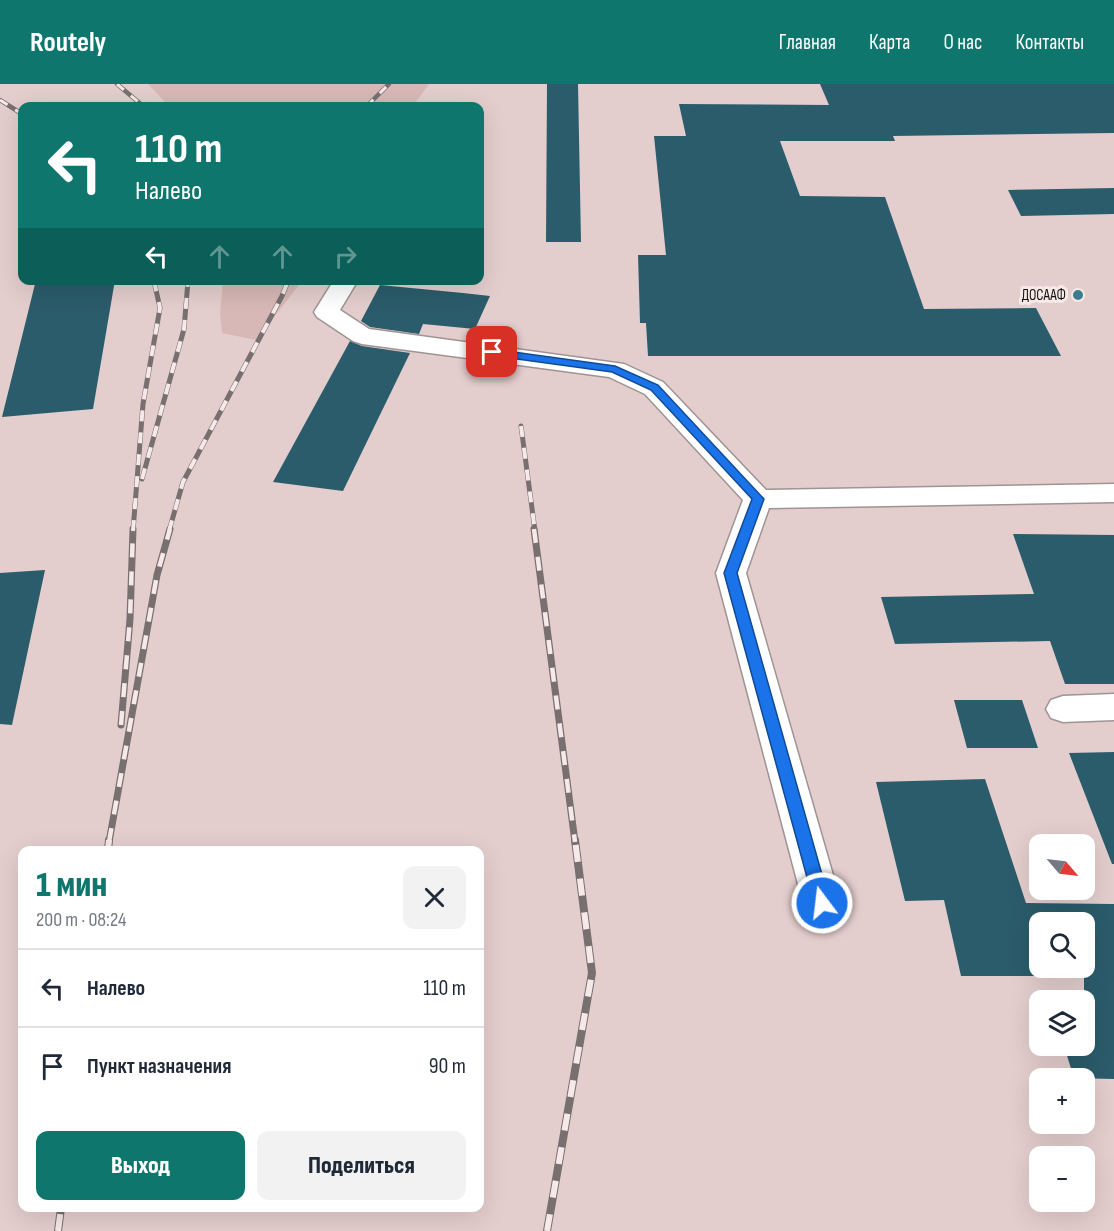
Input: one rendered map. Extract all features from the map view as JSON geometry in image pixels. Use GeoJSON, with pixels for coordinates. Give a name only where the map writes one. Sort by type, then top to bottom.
{"type":"FeatureCollection","features":[{"type":"Feature","properties":{"kind":"lane"},"geometry":{"type":"LineString","coordinates":[[343,285],[326,312],[362,336],[615,370],[654,388],[758,499],[1114,493]]}},
{"type":"Feature","properties":{"kind":"lane"},"geometry":{"type":"LineString","coordinates":[[758,499],[731,573],[822,903]]}},
{"type":"Feature","properties":{"kind":"lane"},"geometry":{"type":"LineString","coordinates":[[1063,709],[1114,708]]}},
{"type":"Feature","properties":{"kind":"shaded area"},"geometry":{"type":"Polygon","coordinates":[[[0,84],[1114,84],[1114,1231],[0,1231],[0,84]]]}},
{"type":"Feature","properties":{"kind":"shaded area"},"geometry":{"type":"Polygon","coordinates":[[[148,84],[429,84],[416,102],[165,102],[148,84]]]}},
{"type":"Feature","properties":{"kind":"shaded area"},"geometry":{"type":"Polygon","coordinates":[[[223,285],[299,285],[256,340],[222,333],[220,313],[223,285]]]}},
{"type":"Feature","properties":{"kind":"building"},"geometry":{"type":"Polygon","coordinates":[[[547,84],[578,84],[581,242],[546,242],[547,84]]]}},
{"type":"Feature","properties":{"kind":"building"},"geometry":{"type":"Polygon","coordinates":[[[820,84],[1114,84],[1114,133],[893,136],[895,141],[780,141],[800,196],[885,197],[924,309],[1036,308],[1061,356],[648,356],[646,323],[640,323],[638,255],[666,255],[654,136],[686,136],[679,104],[829,105],[820,84]]]}},
{"type":"Feature","properties":{"kind":"building"},"geometry":{"type":"Polygon","coordinates":[[[1114,188],[1114,214],[1021,216],[1008,190],[1114,188]]]}},
{"type":"Feature","properties":{"kind":"building"},"geometry":{"type":"Polygon","coordinates":[[[35,285],[114,285],[93,409],[2,417],[35,285]]]}},
{"type":"Feature","properties":{"kind":"building"},"geometry":{"type":"Polygon","coordinates":[[[380,285],[490,296],[475,329],[423,324],[419,334],[370,327],[361,321],[380,285]]]}},
{"type":"Feature","properties":{"kind":"building"},"geometry":{"type":"Polygon","coordinates":[[[350,341],[362,346],[410,353],[343,491],[273,482],[350,341]]]}},
{"type":"Feature","properties":{"kind":"building"},"geometry":{"type":"Polygon","coordinates":[[[1013,534],[1114,535],[1114,684],[1065,684],[1050,641],[895,644],[881,597],[1034,594],[1013,534]]]}},
{"type":"Feature","properties":{"kind":"building"},"geometry":{"type":"Polygon","coordinates":[[[45,570],[12,725],[0,724],[0,573],[45,570]]]}},
{"type":"Feature","properties":{"kind":"building"},"geometry":{"type":"Polygon","coordinates":[[[954,700],[1022,700],[1038,748],[967,748],[954,700]]]}},
{"type":"Feature","properties":{"kind":"building"},"geometry":{"type":"Polygon","coordinates":[[[1114,752],[1114,864],[1112,864],[1069,753],[1114,752]]]}},
{"type":"Feature","properties":{"kind":"building"},"geometry":{"type":"Polygon","coordinates":[[[985,779],[1026,903],[1114,904],[1114,1079],[1095,1079],[1095,1068],[1071,1068],[1067,1056],[1095,1056],[1095,990],[1084,990],[1084,978],[1095,978],[1095,912],[1029,912],[1029,976],[961,976],[944,900],[905,901],[876,782],[985,779]]]}},
{"type":"Feature","properties":{"kind":"railway"},"geometry":{"type":"LineString","coordinates":[[117,84],[138,102]]}},
{"type":"Feature","properties":{"kind":"railway"},"geometry":{"type":"LineString","coordinates":[[371,102],[389,84]]}},
{"type":"Feature","properties":{"kind":"railway"},"geometry":{"type":"LineString","coordinates":[[0,100],[18,111]]}},
{"type":"Feature","properties":{"kind":"railway"},"geometry":{"type":"LineString","coordinates":[[133,531],[143,404],[160,308],[155,285]]}},
{"type":"Feature","properties":{"kind":"railway"},"geometry":{"type":"LineString","coordinates":[[142,479],[184,329],[188,285]]}},
{"type":"Feature","properties":{"kind":"railway"},"geometry":{"type":"LineString","coordinates":[[169,531],[183,482],[286,285]]}},
{"type":"Feature","properties":{"kind":"railway"},"geometry":{"type":"LineString","coordinates":[[521,426],[535,531]]}},
{"type":"Feature","properties":{"kind":"railway"},"geometry":{"type":"LineString","coordinates":[[121,725],[130,619],[133,529]]}},
{"type":"Feature","properties":{"kind":"railway"},"geometry":{"type":"LineString","coordinates":[[109,842],[157,575],[170,529]]}},
{"type":"Feature","properties":{"kind":"railway"},"geometry":{"type":"LineString","coordinates":[[534,529],[575,842]]}},
{"type":"Feature","properties":{"kind":"railway"},"geometry":{"type":"LineString","coordinates":[[108,846],[109,840]]}},
{"type":"Feature","properties":{"kind":"railway"},"geometry":{"type":"LineString","coordinates":[[547,1231],[592,973],[575,840]]}},
{"type":"Feature","properties":{"kind":"railway"},"geometry":{"type":"LineString","coordinates":[[58,1231],[60,1212]]}},
{"type":"Feature","properties":{"kind":"place","name":"ДОСААФ"},"geometry":{"type":"Point","coordinates":[1078,295]}},
{"type":"Feature","properties":{"kind":"route"},"geometry":{"type":"LineString","coordinates":[[492,352],[615,370],[654,388],[758,499],[731,573],[822,903]]}}]}
